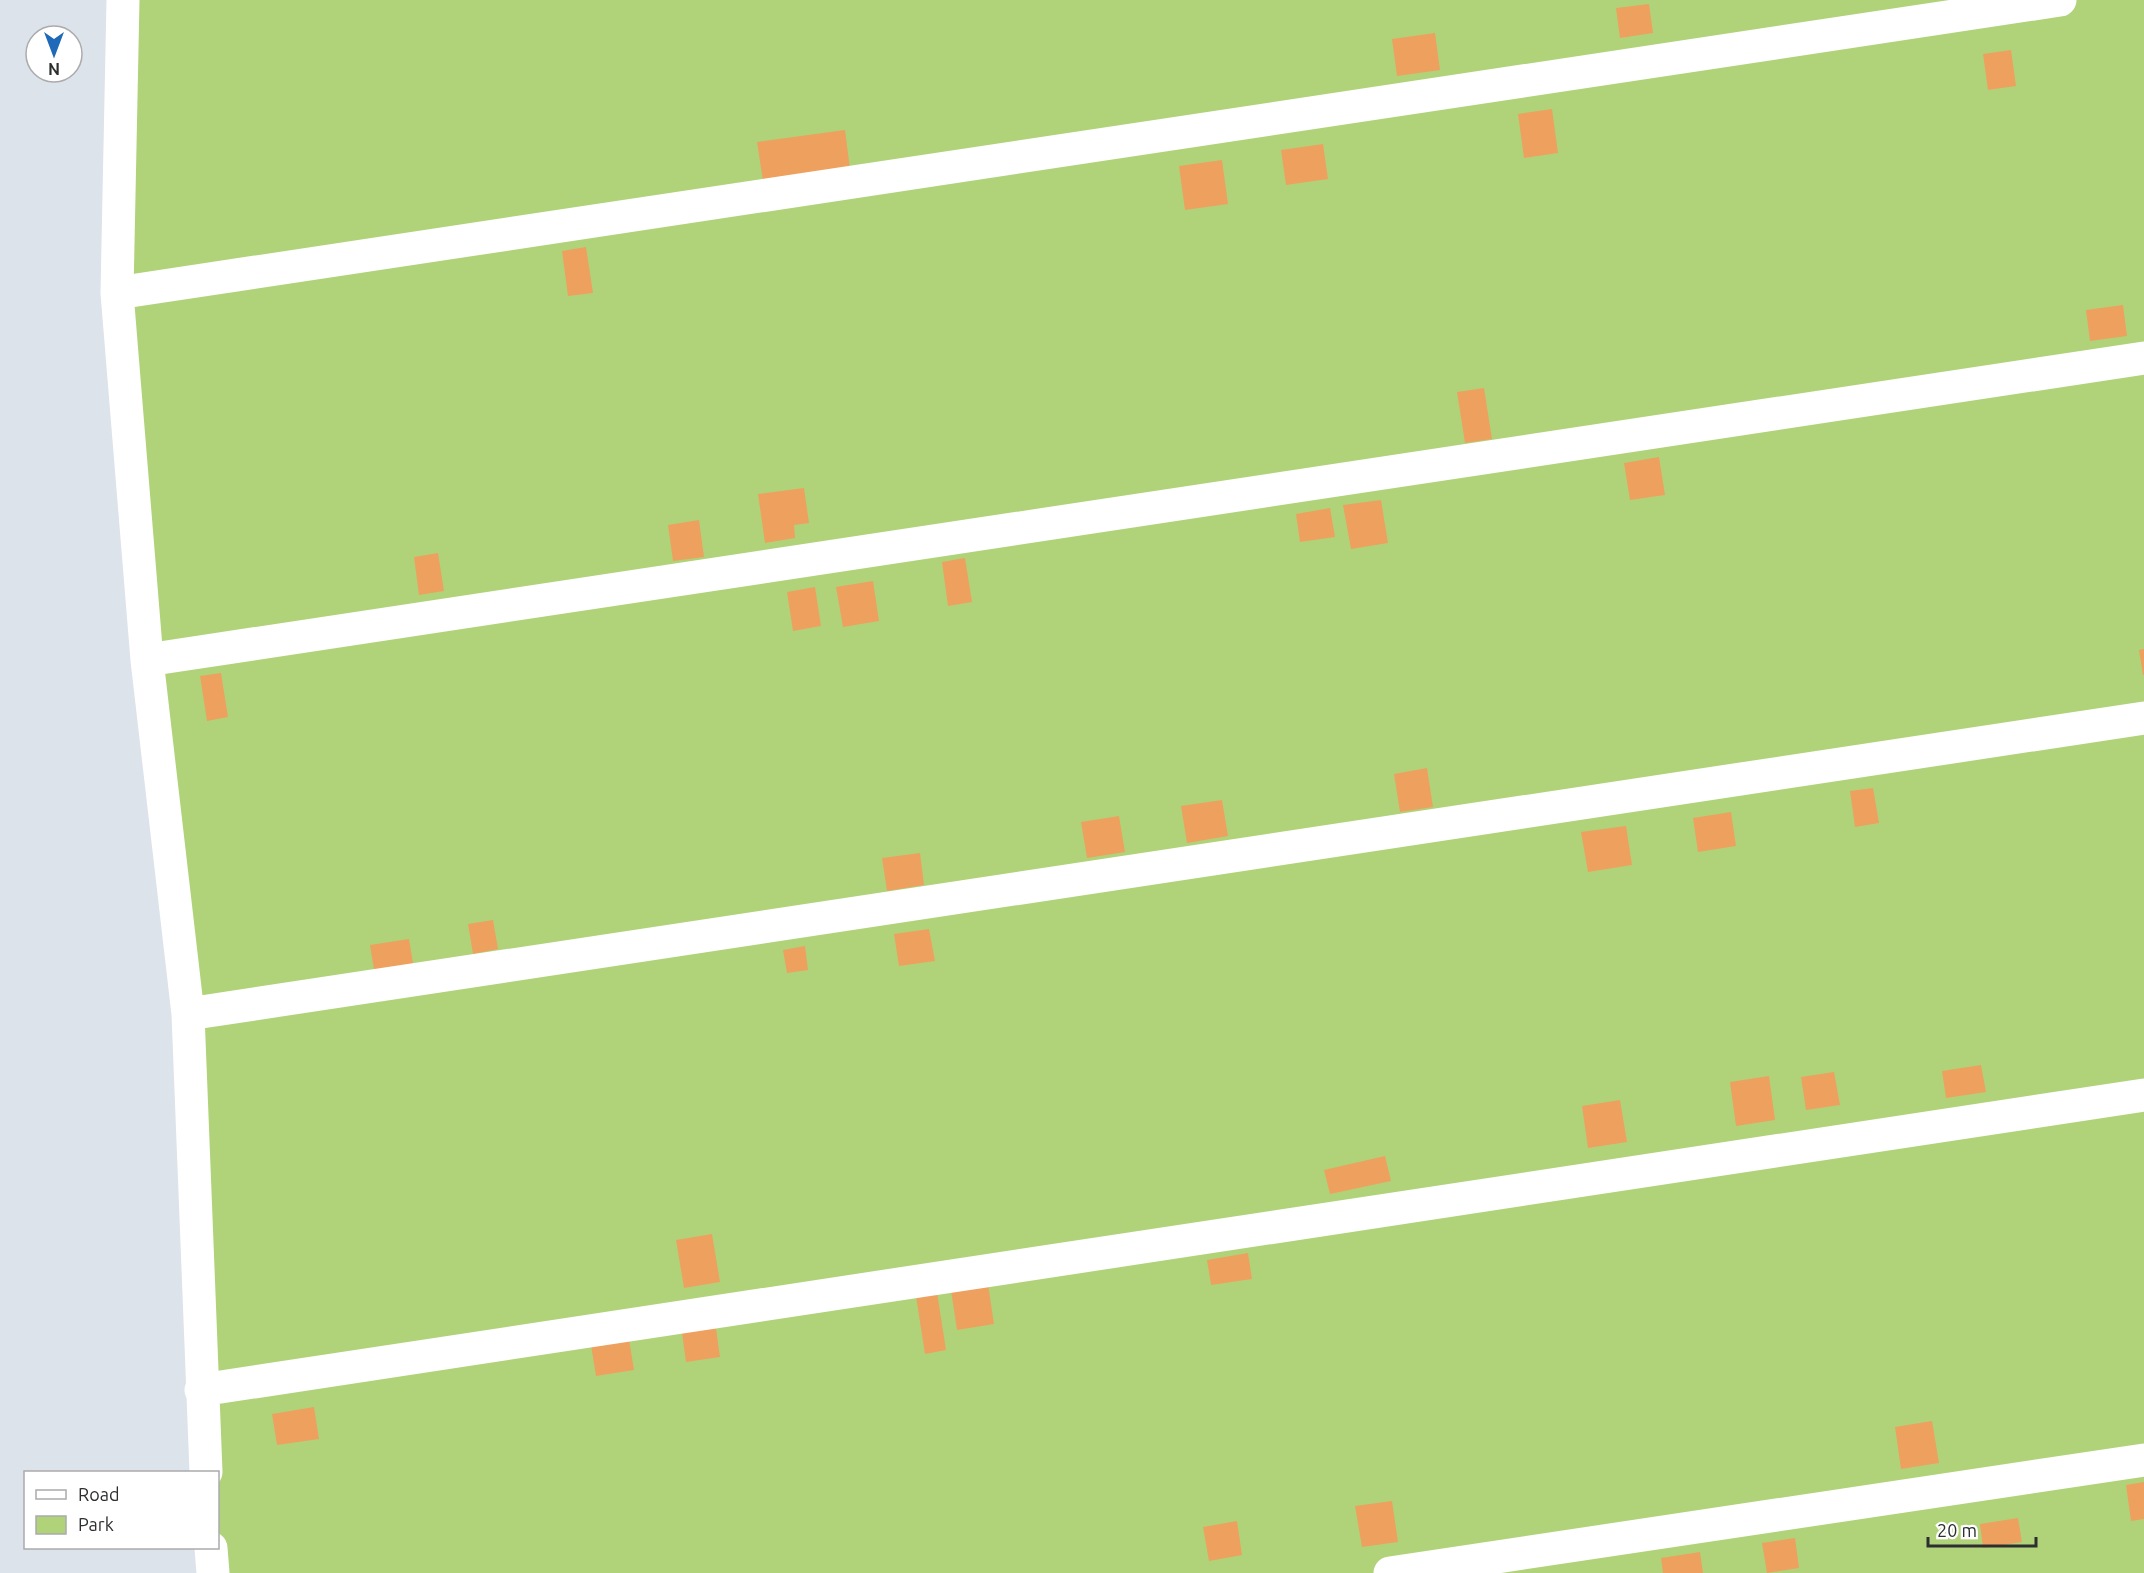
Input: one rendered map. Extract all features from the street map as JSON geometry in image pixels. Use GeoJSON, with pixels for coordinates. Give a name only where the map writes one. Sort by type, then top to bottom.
{"type":"FeatureCollection","features":[{"type":"Feature","properties":{"kind":"lane"},"geometry":{"type":"LineString","coordinates":[[123,0],[117,293],[147,660],[188,1014],[206,1471]]}},
{"type":"Feature","properties":{"kind":"lane"},"geometry":{"type":"LineString","coordinates":[[117,293],[2060,0]]}},
{"type":"Feature","properties":{"kind":"lane"},"geometry":{"type":"LineString","coordinates":[[147,660],[2144,358]]}},
{"type":"Feature","properties":{"kind":"lane"},"geometry":{"type":"LineString","coordinates":[[188,1014],[2144,718]]}},
{"type":"Feature","properties":{"kind":"lane"},"geometry":{"type":"LineString","coordinates":[[201,1390],[2144,1095]]}},
{"type":"Feature","properties":{"kind":"lane"},"geometry":{"type":"LineString","coordinates":[[1390,1573],[2144,1460]]}},
{"type":"Feature","properties":{"kind":"lane"},"geometry":{"type":"LineString","coordinates":[[211,1549],[213,1573]]}},
{"type":"Feature","properties":{"kind":"green space"},"geometry":{"type":"Polygon","coordinates":[[[123,0],[2144,0],[2144,1573],[213,1573],[219,1549],[219,1471],[147,660],[123,0]]]}},
{"type":"Feature","properties":{"kind":"building"},"geometry":{"type":"Polygon","coordinates":[[[1649,4],[1653,33],[1620,38],[1616,8],[1649,4]]]}},
{"type":"Feature","properties":{"kind":"building"},"geometry":{"type":"Polygon","coordinates":[[[1435,33],[1440,70],[1397,76],[1392,39],[1435,33]]]}},
{"type":"Feature","properties":{"kind":"building"},"geometry":{"type":"Polygon","coordinates":[[[2011,50],[2016,86],[1988,90],[1983,54],[2011,50]]]}},
{"type":"Feature","properties":{"kind":"building"},"geometry":{"type":"Polygon","coordinates":[[[1552,109],[1558,153],[1524,158],[1518,114],[1552,109]]]}},
{"type":"Feature","properties":{"kind":"building"},"geometry":{"type":"Polygon","coordinates":[[[845,130],[850,169],[763,181],[757,142],[845,130]]]}},
{"type":"Feature","properties":{"kind":"building"},"geometry":{"type":"Polygon","coordinates":[[[1323,144],[1328,179],[1286,185],[1281,150],[1323,144]]]}},
{"type":"Feature","properties":{"kind":"building"},"geometry":{"type":"Polygon","coordinates":[[[1222,160],[1228,204],[1185,210],[1179,166],[1222,160]]]}},
{"type":"Feature","properties":{"kind":"building"},"geometry":{"type":"Polygon","coordinates":[[[586,247],[593,293],[568,296],[562,251],[586,247]]]}},
{"type":"Feature","properties":{"kind":"building"},"geometry":{"type":"Polygon","coordinates":[[[2123,305],[2127,336],[2090,341],[2086,310],[2123,305]]]}},
{"type":"Feature","properties":{"kind":"building"},"geometry":{"type":"Polygon","coordinates":[[[1484,388],[1492,439],[1465,443],[1457,392],[1484,388]]]}},
{"type":"Feature","properties":{"kind":"building"},"geometry":{"type":"Polygon","coordinates":[[[1659,457],[1665,495],[1630,500],[1624,463],[1659,457]]]}},
{"type":"Feature","properties":{"kind":"building"},"geometry":{"type":"Polygon","coordinates":[[[804,488],[809,523],[794,525],[795,538],[765,543],[758,494],[804,488]]]}},
{"type":"Feature","properties":{"kind":"building"},"geometry":{"type":"Polygon","coordinates":[[[1381,500],[1388,543],[1351,549],[1343,505],[1381,500]]]}},
{"type":"Feature","properties":{"kind":"building"},"geometry":{"type":"Polygon","coordinates":[[[1330,508],[1335,537],[1300,542],[1296,514],[1330,508]]]}},
{"type":"Feature","properties":{"kind":"building"},"geometry":{"type":"Polygon","coordinates":[[[699,520],[704,557],[673,561],[668,525],[699,520]]]}},
{"type":"Feature","properties":{"kind":"building"},"geometry":{"type":"Polygon","coordinates":[[[438,553],[444,591],[419,595],[414,557],[438,553]]]}},
{"type":"Feature","properties":{"kind":"building"},"geometry":{"type":"Polygon","coordinates":[[[965,558],[972,602],[948,606],[942,562],[965,558]]]}},
{"type":"Feature","properties":{"kind":"building"},"geometry":{"type":"Polygon","coordinates":[[[873,581],[879,621],[843,627],[836,587],[873,581]]]}},
{"type":"Feature","properties":{"kind":"building"},"geometry":{"type":"Polygon","coordinates":[[[815,587],[821,626],[793,631],[787,592],[815,587]]]}},
{"type":"Feature","properties":{"kind":"building"},"geometry":{"type":"Polygon","coordinates":[[[2144,649],[2144,675],[2143,675],[2139,650],[2144,649]]]}},
{"type":"Feature","properties":{"kind":"building"},"geometry":{"type":"Polygon","coordinates":[[[221,673],[228,717],[207,721],[200,676],[221,673]]]}},
{"type":"Feature","properties":{"kind":"building"},"geometry":{"type":"Polygon","coordinates":[[[1427,768],[1433,807],[1400,812],[1394,774],[1427,768]]]}},
{"type":"Feature","properties":{"kind":"building"},"geometry":{"type":"Polygon","coordinates":[[[1873,788],[1879,823],[1855,827],[1850,791],[1873,788]]]}},
{"type":"Feature","properties":{"kind":"building"},"geometry":{"type":"Polygon","coordinates":[[[1222,800],[1228,836],[1187,843],[1181,806],[1222,800]]]}},
{"type":"Feature","properties":{"kind":"building"},"geometry":{"type":"Polygon","coordinates":[[[1731,812],[1736,846],[1698,852],[1693,818],[1731,812]]]}},
{"type":"Feature","properties":{"kind":"building"},"geometry":{"type":"Polygon","coordinates":[[[1119,816],[1125,852],[1087,858],[1081,822],[1119,816]]]}},
{"type":"Feature","properties":{"kind":"building"},"geometry":{"type":"Polygon","coordinates":[[[1626,826],[1632,865],[1588,872],[1581,832],[1626,826]]]}},
{"type":"Feature","properties":{"kind":"building"},"geometry":{"type":"Polygon","coordinates":[[[920,853],[924,885],[887,891],[882,858],[920,853]]]}},
{"type":"Feature","properties":{"kind":"building"},"geometry":{"type":"Polygon","coordinates":[[[493,920],[498,949],[473,954],[468,924],[493,920]]]}},
{"type":"Feature","properties":{"kind":"building"},"geometry":{"type":"Polygon","coordinates":[[[929,929],[935,961],[899,966],[894,934],[929,929]]]}},
{"type":"Feature","properties":{"kind":"building"},"geometry":{"type":"Polygon","coordinates":[[[409,939],[414,969],[375,976],[370,945],[409,939]]]}},
{"type":"Feature","properties":{"kind":"building"},"geometry":{"type":"Polygon","coordinates":[[[805,946],[808,970],[787,973],[783,950],[805,946]]]}},
{"type":"Feature","properties":{"kind":"building"},"geometry":{"type":"Polygon","coordinates":[[[1981,1065],[1986,1092],[1946,1098],[1942,1071],[1981,1065]]]}},
{"type":"Feature","properties":{"kind":"building"},"geometry":{"type":"Polygon","coordinates":[[[1834,1072],[1840,1105],[1806,1110],[1801,1077],[1834,1072]]]}},
{"type":"Feature","properties":{"kind":"building"},"geometry":{"type":"Polygon","coordinates":[[[1769,1076],[1775,1120],[1736,1126],[1730,1082],[1769,1076]]]}},
{"type":"Feature","properties":{"kind":"building"},"geometry":{"type":"Polygon","coordinates":[[[1620,1100],[1627,1142],[1588,1148],[1582,1106],[1620,1100]]]}},
{"type":"Feature","properties":{"kind":"building"},"geometry":{"type":"Polygon","coordinates":[[[1385,1156],[1391,1181],[1330,1194],[1324,1170],[1385,1156]]]}},
{"type":"Feature","properties":{"kind":"building"},"geometry":{"type":"Polygon","coordinates":[[[712,1234],[720,1282],[684,1288],[676,1240],[712,1234]]]}},
{"type":"Feature","properties":{"kind":"building"},"geometry":{"type":"Polygon","coordinates":[[[1248,1253],[1252,1279],[1211,1285],[1207,1260],[1248,1253]]]}},
{"type":"Feature","properties":{"kind":"building"},"geometry":{"type":"Polygon","coordinates":[[[988,1284],[994,1324],[957,1330],[951,1290],[988,1284]]]}},
{"type":"Feature","properties":{"kind":"building"},"geometry":{"type":"Polygon","coordinates":[[[937,1292],[946,1350],[925,1354],[916,1296],[937,1292]]]}},
{"type":"Feature","properties":{"kind":"building"},"geometry":{"type":"Polygon","coordinates":[[[716,1328],[720,1357],[686,1362],[682,1333],[716,1328]]]}},
{"type":"Feature","properties":{"kind":"building"},"geometry":{"type":"Polygon","coordinates":[[[629,1339],[634,1370],[596,1376],[591,1345],[629,1339]]]}},
{"type":"Feature","properties":{"kind":"building"},"geometry":{"type":"Polygon","coordinates":[[[314,1407],[319,1439],[277,1445],[272,1414],[314,1407]]]}},
{"type":"Feature","properties":{"kind":"building"},"geometry":{"type":"Polygon","coordinates":[[[1932,1421],[1939,1463],[1901,1469],[1895,1427],[1932,1421]]]}},
{"type":"Feature","properties":{"kind":"building"},"geometry":{"type":"Polygon","coordinates":[[[2144,1482],[2144,1519],[2131,1521],[2126,1485],[2144,1482]]]}},
{"type":"Feature","properties":{"kind":"building"},"geometry":{"type":"Polygon","coordinates":[[[1392,1501],[1398,1542],[1362,1547],[1355,1506],[1392,1501]]]}},
{"type":"Feature","properties":{"kind":"building"},"geometry":{"type":"Polygon","coordinates":[[[2018,1518],[2022,1542],[1983,1548],[1980,1524],[2018,1518]]]}},
{"type":"Feature","properties":{"kind":"building"},"geometry":{"type":"Polygon","coordinates":[[[1237,1521],[1242,1555],[1209,1561],[1203,1527],[1237,1521]]]}},
{"type":"Feature","properties":{"kind":"building"},"geometry":{"type":"Polygon","coordinates":[[[1795,1538],[1799,1568],[1767,1573],[1762,1543],[1795,1538]]]}},
{"type":"Feature","properties":{"kind":"building"},"geometry":{"type":"Polygon","coordinates":[[[1700,1552],[1703,1573],[1663,1573],[1661,1558],[1700,1552]]]}}]}
